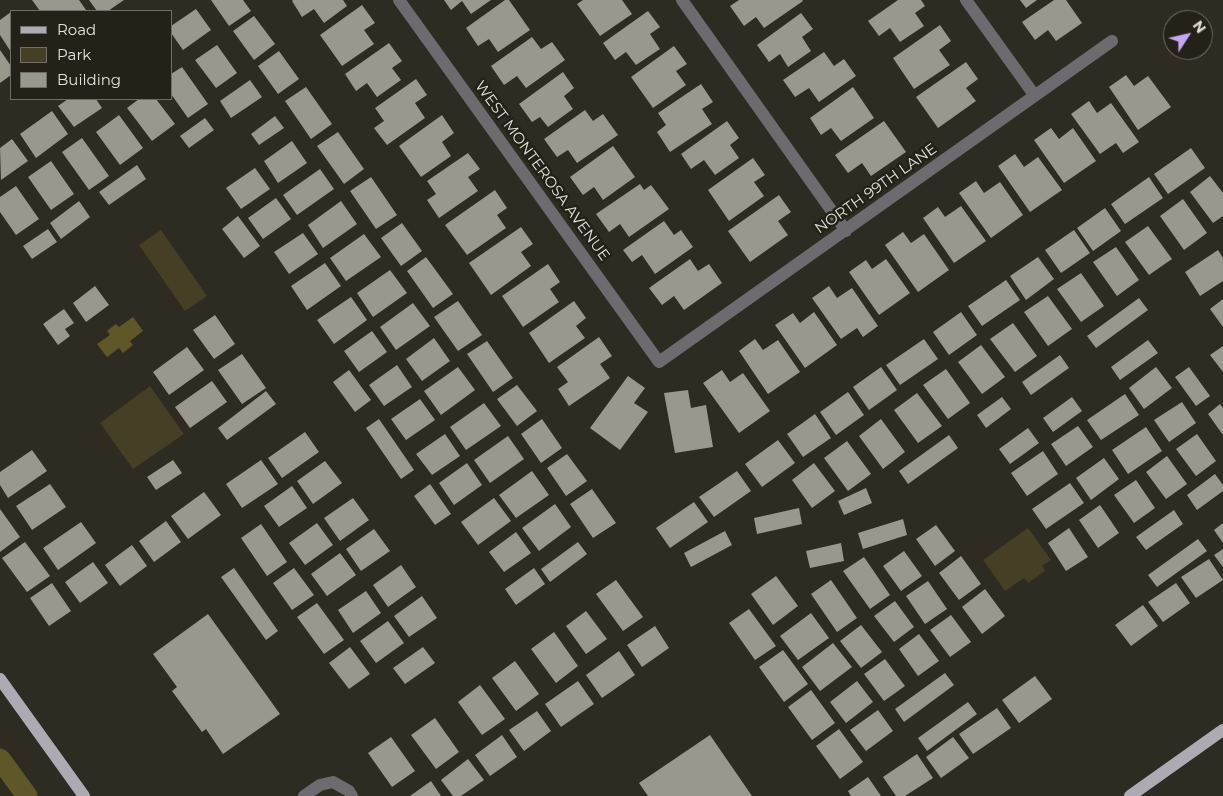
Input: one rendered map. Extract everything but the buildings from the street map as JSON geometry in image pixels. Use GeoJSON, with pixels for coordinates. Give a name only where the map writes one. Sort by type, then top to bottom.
{"type":"FeatureCollection","features":[{"type":"Feature","properties":{"kind":"main road"},"geometry":{"type":"LineString","coordinates":[[0,679],[84,796]]}},
{"type":"Feature","properties":{"kind":"main road"},"geometry":{"type":"LineString","coordinates":[[1130,796],[1223,730]]}},
{"type":"Feature","properties":{"kind":"street","name":"WEST MONTEROSA AVENUE"},"geometry":{"type":"LineString","coordinates":[[399,0],[659,362]]}},
{"type":"Feature","properties":{"kind":"street"},"geometry":{"type":"LineString","coordinates":[[682,0],[846,231]]}},
{"type":"Feature","properties":{"kind":"street"},"geometry":{"type":"LineString","coordinates":[[966,0],[1035,96]]}},
{"type":"Feature","properties":{"kind":"street","name":"NORTH 99TH LANE"},"geometry":{"type":"LineString","coordinates":[[659,362],[1112,41]]}},
{"type":"Feature","properties":{"kind":"street"},"geometry":{"type":"LineString","coordinates":[[304,796],[320,785],[333,782],[349,791],[352,796]]}},
{"type":"Feature","properties":{"kind":"green space"},"geometry":{"type":"Polygon","coordinates":[[[161,230],[207,296],[185,311],[139,245],[161,230]]]}},
{"type":"Feature","properties":{"kind":"green space"},"geometry":{"type":"Polygon","coordinates":[[[150,386],[184,434],[133,469],[100,423],[150,386]]]}},
{"type":"Feature","properties":{"kind":"green space"},"geometry":{"type":"Polygon","coordinates":[[[1028,528],[1051,560],[1042,566],[1045,571],[1028,583],[1024,578],[1005,591],[983,560],[1028,528]]]}},
{"type":"Feature","properties":{"kind":"shaded area"},"geometry":{"type":"Polygon","coordinates":[[[133,317],[143,331],[130,341],[133,345],[123,353],[119,348],[107,357],[97,344],[110,335],[107,331],[116,324],[119,327],[133,317]]]}},
{"type":"Feature","properties":{"kind":"waterway"},"geometry":{"type":"LineString","coordinates":[[0,759],[27,796]]}}]}
